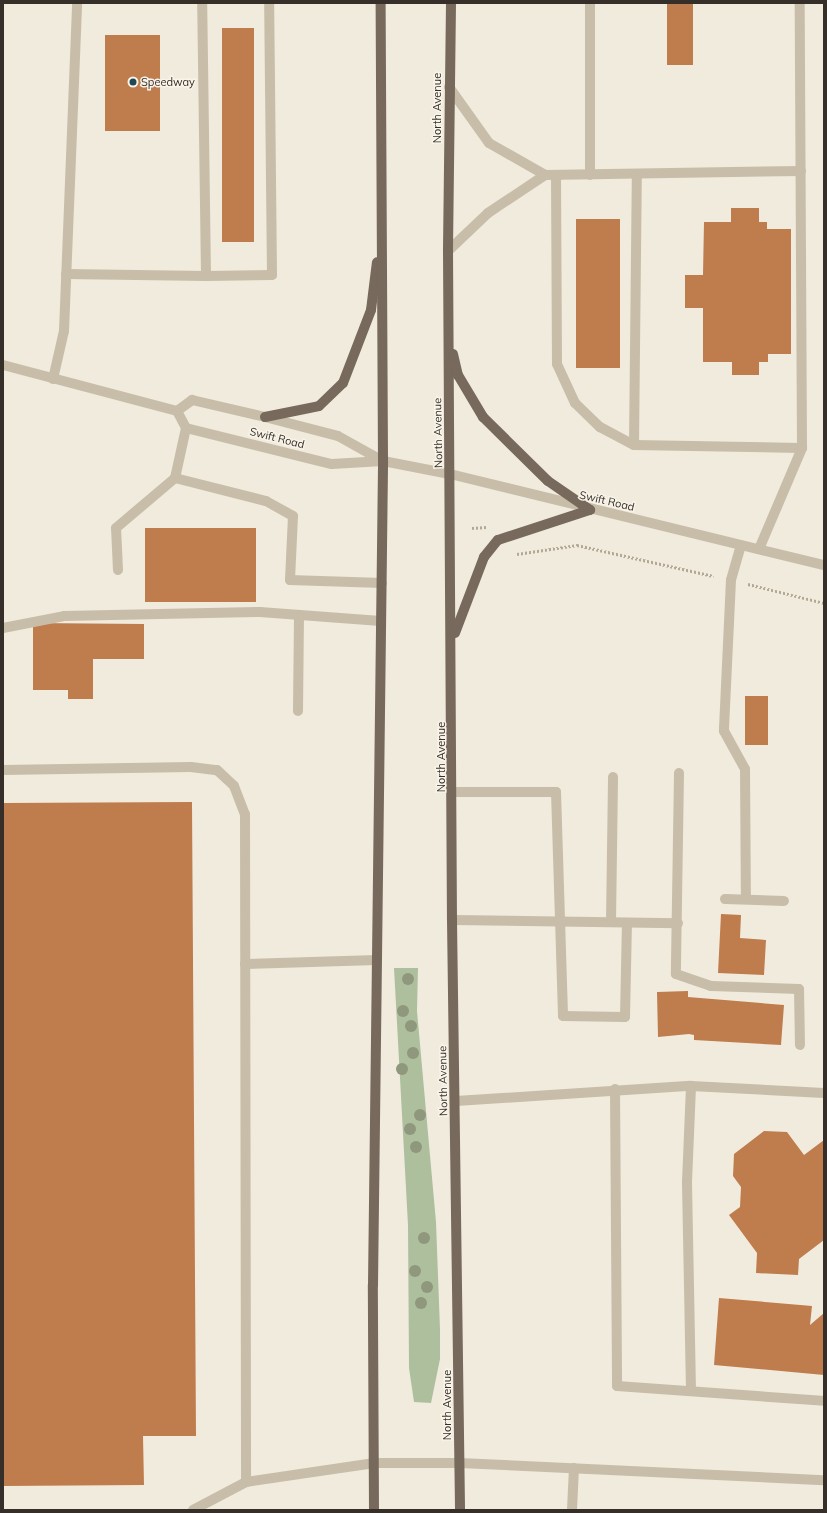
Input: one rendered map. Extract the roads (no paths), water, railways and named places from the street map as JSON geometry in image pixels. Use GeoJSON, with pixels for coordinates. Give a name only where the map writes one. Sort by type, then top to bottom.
{"type":"FeatureCollection","features":[{"type":"Feature","properties":{"kind":"main road"},"geometry":{"type":"LineString","coordinates":[[374,1510],[377,960],[383,461],[381,3]]}},
{"type":"Feature","properties":{"kind":"main road","name":"North Avenue"},"geometry":{"type":"LineString","coordinates":[[451,3],[448,251],[453,792],[452,920],[456,1101],[460,1510]]}},
{"type":"Feature","properties":{"kind":"main road"},"geometry":{"type":"LineString","coordinates":[[265,417],[319,406],[343,383],[371,310],[382,223]]}},
{"type":"Feature","properties":{"kind":"main road"},"geometry":{"type":"LineString","coordinates":[[449,342],[458,375],[483,417],[548,481],[590,510]]}},
{"type":"Feature","properties":{"kind":"main road"},"geometry":{"type":"LineString","coordinates":[[452,638],[484,557],[498,540],[590,510]]}},
{"type":"Feature","properties":{"kind":"street"},"geometry":{"type":"LineString","coordinates":[[54,379],[64,331],[77,3]]}},
{"type":"Feature","properties":{"kind":"street"},"geometry":{"type":"LineString","coordinates":[[202,3],[206,276]]}},
{"type":"Feature","properties":{"kind":"street"},"geometry":{"type":"LineString","coordinates":[[66,274],[206,276],[272,275],[269,3]]}},
{"type":"Feature","properties":{"kind":"street"},"geometry":{"type":"LineString","coordinates":[[590,3],[590,175]]}},
{"type":"Feature","properties":{"kind":"street"},"geometry":{"type":"LineString","coordinates":[[759,549],[802,448],[802,171],[800,3]]}},
{"type":"Feature","properties":{"kind":"street"},"geometry":{"type":"LineString","coordinates":[[449,87],[489,143],[545,175],[802,171]]}},
{"type":"Feature","properties":{"kind":"street"},"geometry":{"type":"LineString","coordinates":[[634,445],[637,174]]}},
{"type":"Feature","properties":{"kind":"street"},"geometry":{"type":"LineString","coordinates":[[448,251],[488,213],[545,175]]}},
{"type":"Feature","properties":{"kind":"street"},"geometry":{"type":"LineString","coordinates":[[556,175],[557,364],[575,403],[600,427],[634,445],[802,448]]}},
{"type":"Feature","properties":{"kind":"street"},"geometry":{"type":"LineString","coordinates":[[3,365],[177,410],[186,428],[175,478],[116,528],[118,570]]}},
{"type":"Feature","properties":{"kind":"street","name":"Swift Road"},"geometry":{"type":"LineString","coordinates":[[177,410],[192,400],[265,417],[338,436],[383,461]]}},
{"type":"Feature","properties":{"kind":"street","name":"Swift Road"},"geometry":{"type":"LineString","coordinates":[[186,428],[332,464],[383,461],[450,474],[590,510],[759,549],[824,566]]}},
{"type":"Feature","properties":{"kind":"street"},"geometry":{"type":"LineString","coordinates":[[175,478],[266,500],[292,516],[290,580],[382,583]]}},
{"type":"Feature","properties":{"kind":"street"},"geometry":{"type":"LineString","coordinates":[[740,545],[731,580],[724,731],[745,768],[746,899]]}},
{"type":"Feature","properties":{"kind":"street"},"geometry":{"type":"LineString","coordinates":[[3,628],[64,616],[260,612],[381,622]]}},
{"type":"Feature","properties":{"kind":"street"},"geometry":{"type":"LineString","coordinates":[[298,711],[299,615]]}},
{"type":"Feature","properties":{"kind":"street"},"geometry":{"type":"LineString","coordinates":[[3,770],[191,767],[217,770],[234,786],[245,814],[246,1482]]}},
{"type":"Feature","properties":{"kind":"street"},"geometry":{"type":"LineString","coordinates":[[679,773],[678,923],[676,974],[712,986],[799,989],[800,1045]]}},
{"type":"Feature","properties":{"kind":"street"},"geometry":{"type":"LineString","coordinates":[[611,922],[613,776]]}},
{"type":"Feature","properties":{"kind":"street"},"geometry":{"type":"LineString","coordinates":[[453,792],[556,792],[563,1016],[626,1017],[627,923]]}},
{"type":"Feature","properties":{"kind":"street"},"geometry":{"type":"LineString","coordinates":[[725,899],[784,901]]}},
{"type":"Feature","properties":{"kind":"street"},"geometry":{"type":"LineString","coordinates":[[452,920],[678,923]]}},
{"type":"Feature","properties":{"kind":"street"},"geometry":{"type":"LineString","coordinates":[[246,964],[377,960]]}},
{"type":"Feature","properties":{"kind":"street"},"geometry":{"type":"LineString","coordinates":[[456,1101],[692,1086],[824,1093]]}},
{"type":"Feature","properties":{"kind":"street"},"geometry":{"type":"LineString","coordinates":[[691,1391],[687,1182],[692,1086]]}},
{"type":"Feature","properties":{"kind":"street"},"geometry":{"type":"LineString","coordinates":[[614,1090],[617,1386],[824,1401]]}},
{"type":"Feature","properties":{"kind":"street"},"geometry":{"type":"LineString","coordinates":[[193,1510],[246,1482],[374,1463],[460,1462],[824,1480]]}},
{"type":"Feature","properties":{"kind":"street"},"geometry":{"type":"LineString","coordinates":[[572,1510],[574,1468]]}},
{"type":"Feature","properties":{"kind":"place","name":"Speedway"},"geometry":{"type":"Point","coordinates":[133,82]}}]}
